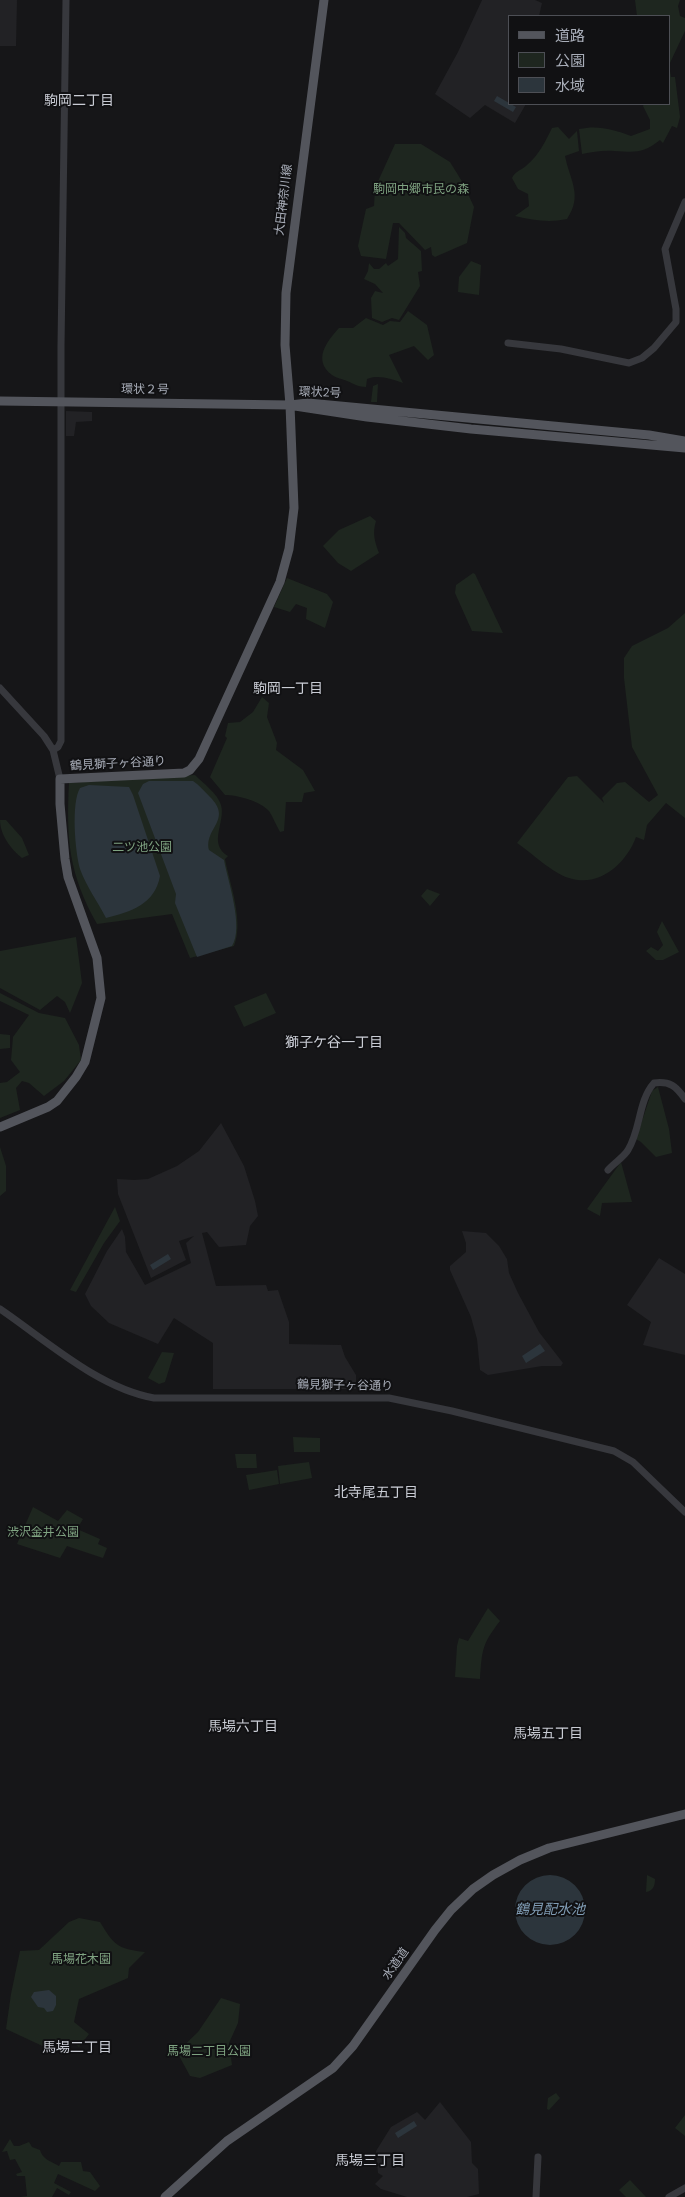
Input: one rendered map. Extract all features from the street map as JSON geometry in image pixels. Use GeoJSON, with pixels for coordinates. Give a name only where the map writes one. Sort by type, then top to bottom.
{"type":"FeatureCollection","features":[{"type":"Feature","properties":{"kind":"main road","name":"大田神奈川線"},"geometry":{"type":"LineString","coordinates":[[290,405],[286,345],[286,293],[324,0]]}},
{"type":"Feature","properties":{"kind":"main road","name":"環状２号"},"geometry":{"type":"LineString","coordinates":[[0,401],[290,405]]}},
{"type":"Feature","properties":{"kind":"main road","name":"環状2号"},"geometry":{"type":"LineString","coordinates":[[290,405],[308,403],[649,435],[685,441]]}},
{"type":"Feature","properties":{"kind":"main road","name":"環状2号"},"geometry":{"type":"LineString","coordinates":[[290,405],[321,411],[462,428],[685,448]]}},
{"type":"Feature","properties":{"kind":"main road","name":"鶴見獅子ヶ谷通り"},"geometry":{"type":"LineString","coordinates":[[0,1127],[48,1107],[57,1101],[76,1078],[85,1062],[101,998],[97,958],[68,878],[60,779],[184,773],[190,770],[199,759],[280,582],[288,549],[294,508],[290,405]]}},
{"type":"Feature","properties":{"kind":"main road","name":"水道道"},"geometry":{"type":"LineString","coordinates":[[165,2197],[227,2141],[333,2068],[354,2046],[442,1921],[459,1902],[480,1884],[520,1860],[549,1848],[685,1814]]}},
{"type":"Feature","properties":{"kind":"street"},"geometry":{"type":"LineString","coordinates":[[53,750],[58,747],[60,741],[66,0]]}},
{"type":"Feature","properties":{"kind":"street"},"geometry":{"type":"LineString","coordinates":[[508,344],[561,349],[629,362],[642,358],[654,348],[676,322],[676,309],[665,249],[685,202]]}},
{"type":"Feature","properties":{"kind":"street"},"geometry":{"type":"LineString","coordinates":[[0,688],[44,736],[53,750],[60,779]]}},
{"type":"Feature","properties":{"kind":"street"},"geometry":{"type":"LineString","coordinates":[[608,1170],[628,1151],[634,1138],[646,1094],[654,1083],[664,1082],[674,1085],[685,1099]]}},
{"type":"Feature","properties":{"kind":"street","name":"鶴見獅子ヶ谷通り"},"geometry":{"type":"LineString","coordinates":[[0,1309],[104,1380],[129,1392],[154,1398],[389,1398],[452,1411],[614,1451],[633,1462],[685,1512]]}},
{"type":"Feature","properties":{"kind":"street"},"geometry":{"type":"LineString","coordinates":[[536,2197],[538,2157]]}},
{"type":"Feature","properties":{"kind":"street"},"geometry":{"type":"LineString","coordinates":[[669,2197],[685,2188]]}},
{"type":"Feature","properties":{"kind":"shaded area"},"geometry":{"type":"Polygon","coordinates":[[[0,0],[17,0],[16,46],[0,46],[0,0]]]}},
{"type":"Feature","properties":{"kind":"shaded area"},"geometry":{"type":"Polygon","coordinates":[[[482,0],[535,0],[542,3],[539,15],[508,15],[508,105],[525,105],[515,123],[485,105],[470,118],[435,94],[458,52],[482,0]]]}},
{"type":"Feature","properties":{"kind":"shaded area"},"geometry":{"type":"Polygon","coordinates":[[[66,411],[92,412],[92,421],[76,422],[74,436],[66,436],[66,411]]]}},
{"type":"Feature","properties":{"kind":"shaded area"},"geometry":{"type":"Polygon","coordinates":[[[221,1123],[244,1166],[258,1216],[250,1226],[246,1245],[219,1247],[207,1232],[202,1233],[216,1286],[266,1285],[268,1291],[278,1290],[289,1322],[289,1344],[341,1345],[345,1357],[356,1375],[356,1389],[213,1389],[213,1343],[174,1318],[158,1344],[109,1323],[91,1306],[85,1294],[107,1251],[122,1229],[125,1237],[126,1252],[145,1285],[191,1263],[186,1243],[194,1236],[179,1241],[186,1260],[151,1278],[118,1194],[117,1179],[148,1179],[177,1166],[199,1151],[221,1123]]]}},
{"type":"Feature","properties":{"kind":"shaded area"},"geometry":{"type":"Polygon","coordinates":[[[462,1231],[486,1233],[499,1246],[507,1259],[509,1273],[518,1293],[539,1332],[563,1363],[561,1366],[542,1366],[488,1375],[480,1370],[477,1339],[471,1317],[450,1270],[450,1266],[466,1252],[466,1243],[462,1231]]]}},
{"type":"Feature","properties":{"kind":"shaded area"},"geometry":{"type":"Polygon","coordinates":[[[659,1258],[685,1274],[685,1355],[643,1345],[651,1322],[627,1305],[659,1258]]]}},
{"type":"Feature","properties":{"kind":"shaded area"},"geometry":{"type":"Polygon","coordinates":[[[440,2102],[471,2142],[472,2163],[478,2169],[479,2194],[467,2197],[407,2197],[381,2189],[375,2184],[383,2176],[378,2173],[376,2151],[391,2127],[417,2112],[425,2120],[440,2102]]]}},
{"type":"Feature","properties":{"kind":"green space"},"geometry":{"type":"Polygon","coordinates":[[[635,0],[680,0],[678,6],[680,16],[685,18],[685,31],[670,63],[670,15],[637,15],[635,0]]]}},
{"type":"Feature","properties":{"kind":"green space"},"geometry":{"type":"Polygon","coordinates":[[[670,71],[671,77],[675,77],[680,117],[677,128],[672,126],[663,143],[660,140],[648,148],[638,151],[606,151],[582,154],[579,129],[605,128],[631,136],[650,129],[650,120],[643,106],[670,105],[670,71]]]}},
{"type":"Feature","properties":{"kind":"green space"},"geometry":{"type":"Polygon","coordinates":[[[558,127],[569,139],[577,131],[579,151],[565,156],[575,195],[572,210],[567,219],[553,221],[515,216],[529,206],[528,194],[518,189],[512,178],[535,157],[552,128],[558,127]]]}},
{"type":"Feature","properties":{"kind":"green space","name":"駒岡中郷市民の森"},"geometry":{"type":"Polygon","coordinates":[[[395,144],[421,144],[450,162],[463,183],[474,207],[467,243],[435,257],[432,255],[431,247],[425,250],[399,223],[393,223],[386,259],[361,256],[358,246],[366,209],[374,206],[375,188],[395,144]]]}},
{"type":"Feature","properties":{"kind":"green space"},"geometry":{"type":"Polygon","coordinates":[[[399,227],[405,233],[406,238],[421,251],[422,271],[418,272],[420,286],[399,320],[392,318],[382,322],[372,318],[371,298],[375,291],[383,293],[375,284],[364,279],[369,263],[374,269],[379,269],[386,263],[388,266],[398,259],[399,227]]]}},
{"type":"Feature","properties":{"kind":"green space"},"geometry":{"type":"Polygon","coordinates":[[[471,261],[481,265],[479,295],[458,292],[459,277],[471,261]]]}},
{"type":"Feature","properties":{"kind":"green space"},"geometry":{"type":"Polygon","coordinates":[[[408,311],[427,325],[434,355],[428,360],[414,346],[389,355],[403,383],[375,377],[367,379],[366,387],[334,376],[326,369],[322,357],[326,345],[339,328],[353,328],[366,318],[383,325],[390,321],[400,322],[408,311]]]}},
{"type":"Feature","properties":{"kind":"green space"},"geometry":{"type":"Polygon","coordinates":[[[378,384],[377,402],[371,402],[373,386],[378,384]]]}},
{"type":"Feature","properties":{"kind":"green space"},"geometry":{"type":"Polygon","coordinates":[[[370,516],[376,521],[374,534],[379,553],[351,571],[338,563],[323,546],[339,530],[370,516]]]}},
{"type":"Feature","properties":{"kind":"green space"},"geometry":{"type":"Polygon","coordinates":[[[473,573],[503,633],[472,631],[455,593],[456,585],[473,573]]]}},
{"type":"Feature","properties":{"kind":"green space"},"geometry":{"type":"Polygon","coordinates":[[[287,578],[327,594],[333,602],[325,628],[306,619],[307,608],[296,604],[290,612],[274,607],[287,578]]]}},
{"type":"Feature","properties":{"kind":"green space"},"geometry":{"type":"Polygon","coordinates":[[[685,613],[685,818],[666,803],[647,825],[644,840],[636,837],[626,856],[610,871],[601,877],[591,880],[569,878],[549,867],[517,843],[568,777],[577,776],[604,803],[602,798],[617,783],[625,782],[649,802],[658,795],[632,747],[624,678],[624,658],[632,646],[668,628],[685,613]]]}},
{"type":"Feature","properties":{"kind":"green space"},"geometry":{"type":"Polygon","coordinates":[[[262,697],[269,703],[267,717],[277,743],[276,750],[303,770],[315,791],[304,793],[302,802],[286,802],[284,831],[280,832],[265,807],[248,799],[225,795],[210,777],[227,738],[225,736],[228,723],[240,722],[253,712],[262,697]]]}},
{"type":"Feature","properties":{"kind":"green space","name":"二ツ池公園"},"geometry":{"type":"Polygon","coordinates":[[[195,775],[214,793],[221,805],[222,812],[218,839],[222,851],[228,856],[225,859],[238,926],[234,946],[190,958],[172,914],[97,924],[80,889],[71,856],[68,803],[69,783],[195,775]]]}},
{"type":"Feature","properties":{"kind":"green space"},"geometry":{"type":"Polygon","coordinates":[[[0,820],[6,820],[22,838],[29,855],[22,858],[10,846],[0,826],[0,820]]]}},
{"type":"Feature","properties":{"kind":"green space"},"geometry":{"type":"Polygon","coordinates":[[[427,889],[440,894],[430,906],[421,896],[427,889]]]}},
{"type":"Feature","properties":{"kind":"green space"},"geometry":{"type":"Polygon","coordinates":[[[662,921],[679,952],[663,960],[656,960],[646,951],[651,947],[658,951],[663,945],[657,932],[662,921]]]}},
{"type":"Feature","properties":{"kind":"green space"},"geometry":{"type":"Polygon","coordinates":[[[76,937],[82,983],[70,1013],[65,1002],[57,996],[40,1010],[0,988],[0,951],[76,937]]]}},
{"type":"Feature","properties":{"kind":"green space"},"geometry":{"type":"Polygon","coordinates":[[[0,993],[39,1013],[65,1018],[79,1045],[81,1060],[64,1081],[44,1096],[29,1083],[22,1081],[16,1088],[20,1110],[0,1118],[0,1083],[7,1082],[20,1072],[11,1060],[13,1037],[29,1015],[0,1001],[0,993]]]}},
{"type":"Feature","properties":{"kind":"green space"},"geometry":{"type":"Polygon","coordinates":[[[266,993],[276,1013],[244,1027],[234,1006],[266,993]]]}},
{"type":"Feature","properties":{"kind":"green space"},"geometry":{"type":"Polygon","coordinates":[[[0,1034],[10,1035],[10,1048],[0,1049],[0,1034]]]}},
{"type":"Feature","properties":{"kind":"green space"},"geometry":{"type":"Polygon","coordinates":[[[658,1087],[669,1129],[672,1153],[656,1157],[636,1139],[652,1091],[658,1087]]]}},
{"type":"Feature","properties":{"kind":"green space"},"geometry":{"type":"Polygon","coordinates":[[[0,1147],[6,1166],[6,1191],[0,1196],[0,1147]]]}},
{"type":"Feature","properties":{"kind":"green space"},"geometry":{"type":"Polygon","coordinates":[[[621,1162],[632,1202],[602,1203],[600,1216],[587,1209],[621,1162]]]}},
{"type":"Feature","properties":{"kind":"green space"},"geometry":{"type":"Polygon","coordinates":[[[115,1207],[120,1221],[104,1243],[76,1292],[70,1290],[115,1207]]]}},
{"type":"Feature","properties":{"kind":"green space"},"geometry":{"type":"Polygon","coordinates":[[[162,1352],[174,1353],[165,1382],[159,1384],[148,1378],[162,1352]]]}},
{"type":"Feature","properties":{"kind":"green space"},"geometry":{"type":"Polygon","coordinates":[[[293,1437],[320,1438],[320,1452],[294,1452],[293,1437]]]}},
{"type":"Feature","properties":{"kind":"green space"},"geometry":{"type":"Polygon","coordinates":[[[235,1454],[256,1454],[257,1468],[237,1468],[235,1454]]]}},
{"type":"Feature","properties":{"kind":"green space"},"geometry":{"type":"Polygon","coordinates":[[[309,1462],[312,1478],[280,1484],[278,1466],[309,1462]]]}},
{"type":"Feature","properties":{"kind":"green space"},"geometry":{"type":"Polygon","coordinates":[[[277,1470],[279,1484],[249,1490],[246,1475],[277,1470]]]}},
{"type":"Feature","properties":{"kind":"green space","name":"渋沢金井公園"},"geometry":{"type":"Polygon","coordinates":[[[33,1507],[58,1521],[67,1510],[83,1519],[77,1529],[100,1539],[98,1544],[107,1548],[103,1558],[67,1546],[60,1558],[17,1544],[33,1507]]]}},
{"type":"Feature","properties":{"kind":"green space"},"geometry":{"type":"Polygon","coordinates":[[[488,1608],[500,1621],[486,1642],[481,1661],[480,1679],[455,1677],[459,1638],[468,1641],[488,1608]]]}},
{"type":"Feature","properties":{"kind":"green space"},"geometry":{"type":"Polygon","coordinates":[[[647,1875],[655,1879],[655,1882],[652,1889],[646,1892],[647,1875]]]}},
{"type":"Feature","properties":{"kind":"green space","name":"馬場花木園"},"geometry":{"type":"Polygon","coordinates":[[[79,1918],[100,1922],[117,1945],[145,1952],[129,1968],[128,1978],[79,1999],[74,2022],[89,2034],[79,2047],[68,2039],[51,2050],[6,2029],[20,1951],[39,1950],[69,1922],[79,1918]]]}},
{"type":"Feature","properties":{"kind":"green space","name":"馬場二丁目公園"},"geometry":{"type":"Polygon","coordinates":[[[221,1998],[240,2004],[238,2023],[229,2043],[232,2065],[200,2078],[190,2076],[177,2052],[198,2032],[221,1998]]]}},
{"type":"Feature","properties":{"kind":"green space"},"geometry":{"type":"Polygon","coordinates":[[[556,2093],[560,2098],[549,2110],[547,2109],[548,2098],[556,2093]]]}},
{"type":"Feature","properties":{"kind":"green space"},"geometry":{"type":"Polygon","coordinates":[[[685,2115],[685,2136],[675,2128],[685,2115]]]}},
{"type":"Feature","properties":{"kind":"green space"},"geometry":{"type":"Polygon","coordinates":[[[10,2139],[14,2146],[29,2142],[32,2147],[40,2150],[50,2162],[59,2166],[61,2162],[81,2162],[83,2171],[90,2172],[100,2186],[95,2191],[58,2174],[54,2183],[71,2192],[69,2195],[57,2188],[52,2197],[20,2197],[27,2196],[25,2176],[17,2176],[16,2174],[22,2172],[15,2159],[10,2160],[7,2151],[2,2152],[10,2139]]]}},
{"type":"Feature","properties":{"kind":"green space"},"geometry":{"type":"Polygon","coordinates":[[[630,2180],[646,2197],[626,2197],[619,2190],[630,2180]]]}},
{"type":"Feature","properties":{"kind":"water"},"geometry":{"type":"Polygon","coordinates":[[[497,96],[508,102],[508,105],[516,107],[513,112],[494,101],[497,96]]]}},
{"type":"Feature","properties":{"kind":"water"},"geometry":{"type":"Polygon","coordinates":[[[149,781],[193,781],[204,790],[216,805],[219,812],[210,836],[209,850],[224,860],[236,916],[235,938],[232,946],[197,957],[175,903],[176,894],[138,793],[143,784],[149,781]]]}},
{"type":"Feature","properties":{"kind":"water"},"geometry":{"type":"Polygon","coordinates":[[[89,785],[129,787],[160,876],[153,894],[147,900],[124,913],[106,918],[80,869],[77,851],[75,815],[77,795],[80,788],[89,785]]]}},
{"type":"Feature","properties":{"kind":"water"},"geometry":{"type":"Polygon","coordinates":[[[168,1254],[171,1259],[153,1270],[150,1265],[168,1254]]]}},
{"type":"Feature","properties":{"kind":"water"},"geometry":{"type":"Polygon","coordinates":[[[540,1344],[545,1351],[526,1363],[522,1356],[540,1344]]]}},
{"type":"Feature","properties":{"kind":"water","name":"鶴見配水池"},"geometry":{"type":"Polygon","coordinates":[[[550,1875],[569,1881],[579,1891],[585,1910],[579,1929],[569,1939],[550,1945],[531,1939],[521,1929],[515,1910],[521,1891],[531,1881],[550,1875]]]}},
{"type":"Feature","properties":{"kind":"water"},"geometry":{"type":"Polygon","coordinates":[[[49,1990],[56,1996],[56,2005],[53,2011],[47,2012],[44,2008],[38,2007],[31,1997],[34,1992],[49,1990]]]}},
{"type":"Feature","properties":{"kind":"water"},"geometry":{"type":"Polygon","coordinates":[[[414,2121],[417,2126],[398,2138],[395,2133],[414,2121]]]}},
{"type":"Feature","properties":{"kind":"district","name":"駒岡二丁目"},"geometry":{"type":"Point","coordinates":[79,101]}},
{"type":"Feature","properties":{"kind":"district","name":"駒岡一丁目"},"geometry":{"type":"Point","coordinates":[288,689]}},
{"type":"Feature","properties":{"kind":"district","name":"獅子ケ谷一丁目"},"geometry":{"type":"Point","coordinates":[334,1043]}},
{"type":"Feature","properties":{"kind":"district","name":"北寺尾五丁目"},"geometry":{"type":"Point","coordinates":[376,1493]}},
{"type":"Feature","properties":{"kind":"district","name":"馬場六丁目"},"geometry":{"type":"Point","coordinates":[243,1727]}},
{"type":"Feature","properties":{"kind":"district","name":"馬場五丁目"},"geometry":{"type":"Point","coordinates":[548,1734]}},
{"type":"Feature","properties":{"kind":"district","name":"馬場二丁目"},"geometry":{"type":"Point","coordinates":[77,2048]}},
{"type":"Feature","properties":{"kind":"district","name":"馬場三丁目"},"geometry":{"type":"Point","coordinates":[370,2161]}}]}
